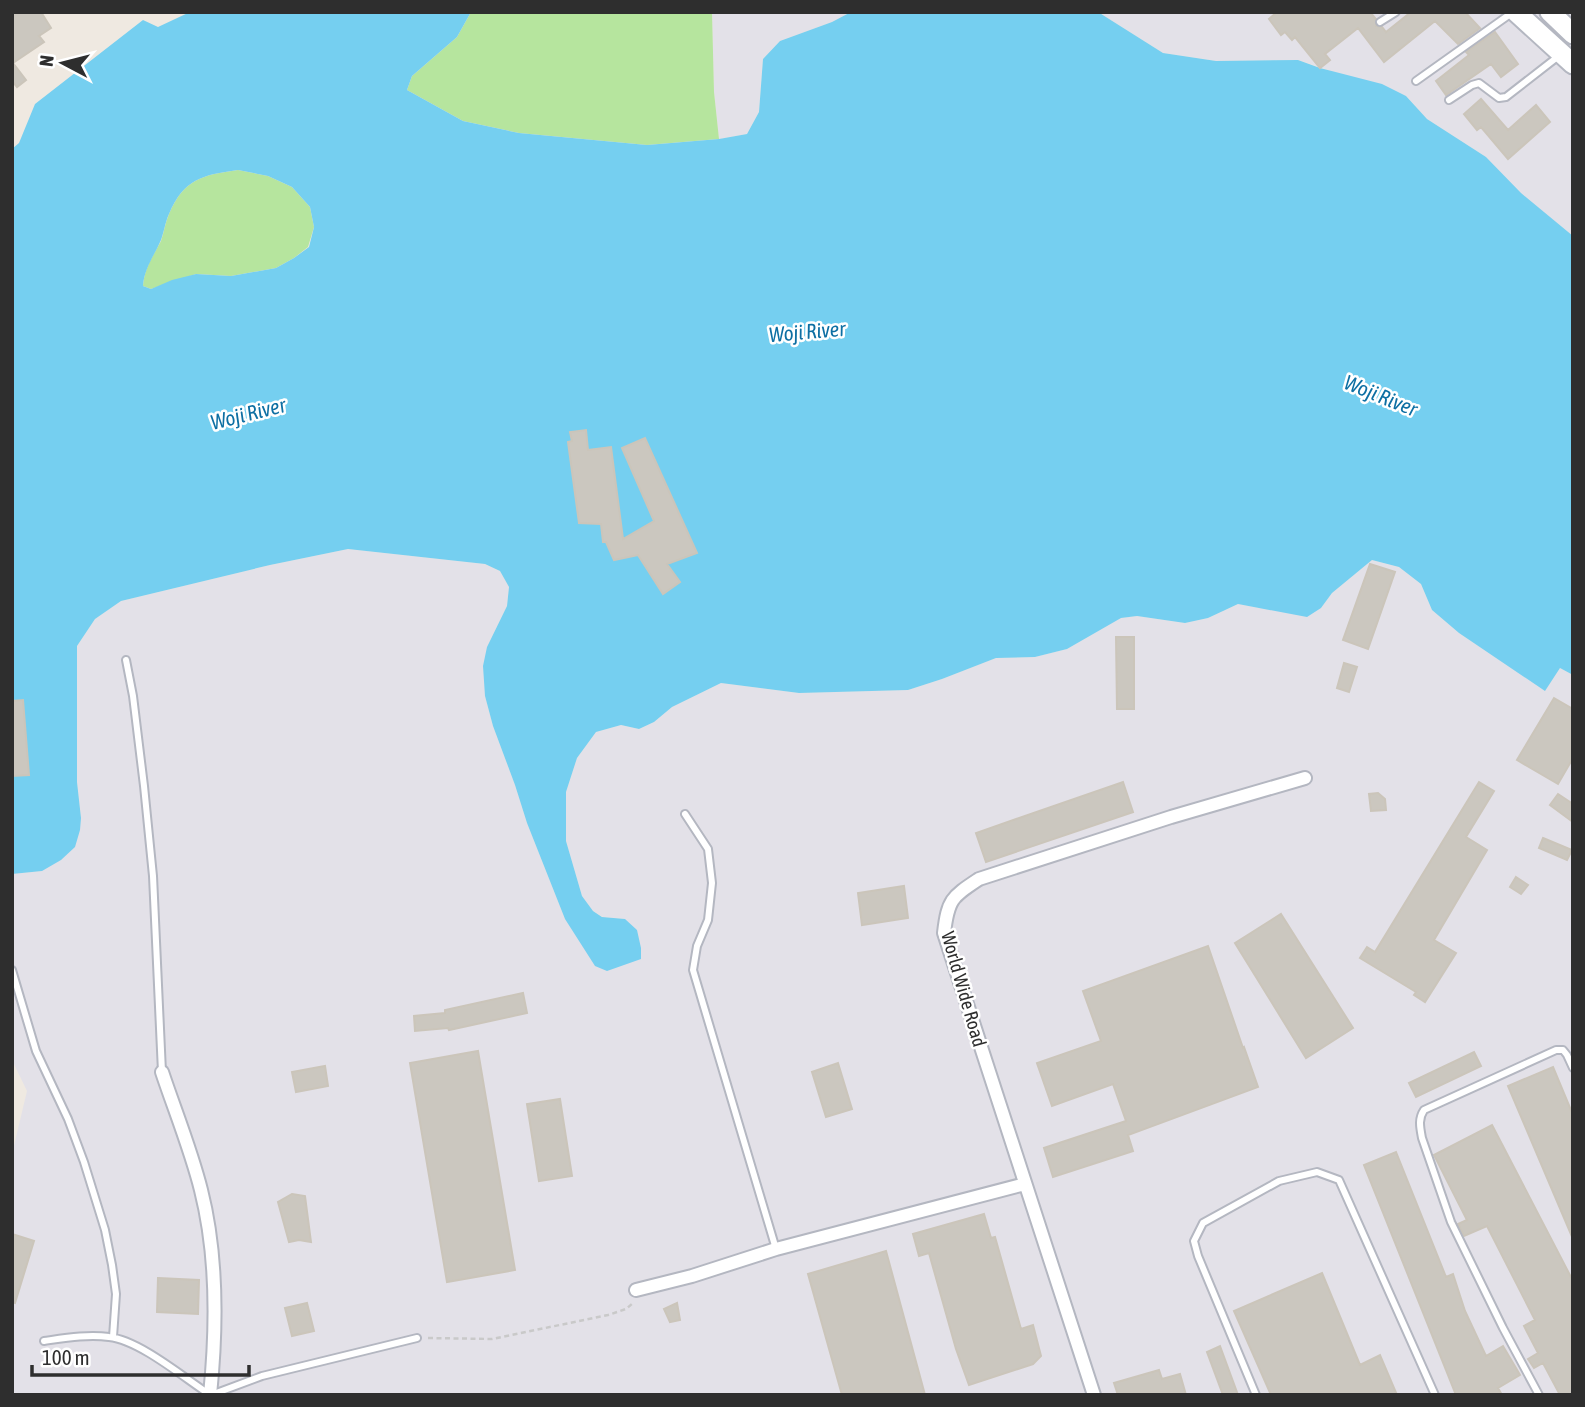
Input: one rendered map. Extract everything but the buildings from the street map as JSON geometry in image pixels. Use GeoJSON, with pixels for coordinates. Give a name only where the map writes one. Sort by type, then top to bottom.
{"type":"FeatureCollection","features":[{"type":"Feature","properties":{"kind":"main road"},"geometry":{"type":"LineString","coordinates":[[1515,12],[1567,59]]}},
{"type":"Feature","properties":{"kind":"main road"},"geometry":{"type":"LineString","coordinates":[[1550,12],[1572,33]]}},
{"type":"Feature","properties":{"kind":"street","name":"World Wide Road"},"geometry":{"type":"LineString","coordinates":[[1094,1395],[944,933],[947,911],[956,894],[979,879],[1171,817],[1305,778]]}},
{"type":"Feature","properties":{"kind":"street"},"geometry":{"type":"LineString","coordinates":[[162,1072],[198,1180],[208,1223],[215,1302],[215,1345],[210,1395]]}},
{"type":"Feature","properties":{"kind":"street"},"geometry":{"type":"LineString","coordinates":[[636,1290],[692,1276],[776,1249],[1026,1184]]}},
{"type":"Feature","properties":{"kind":"lane"},"geometry":{"type":"LineString","coordinates":[[1380,22],[1396,12]]}},
{"type":"Feature","properties":{"kind":"lane"},"geometry":{"type":"LineString","coordinates":[[1416,81],[1515,12]]}},
{"type":"Feature","properties":{"kind":"lane"},"geometry":{"type":"LineString","coordinates":[[1448,100],[1479,83],[1499,98],[1506,97],[1567,59]]}},
{"type":"Feature","properties":{"kind":"lane"},"geometry":{"type":"LineString","coordinates":[[126,660],[143,773],[153,876],[162,1072]]}},
{"type":"Feature","properties":{"kind":"lane"},"geometry":{"type":"LineString","coordinates":[[685,814],[708,849],[712,883],[708,919],[697,946],[693,970],[776,1249]]}},
{"type":"Feature","properties":{"kind":"lane"},"geometry":{"type":"LineString","coordinates":[[12,970],[36,1051],[68,1119],[105,1230],[116,1294],[113,1337]]}},
{"type":"Feature","properties":{"kind":"lane"},"geometry":{"type":"LineString","coordinates":[[1539,1395],[1451,1222],[1422,1138],[1420,1116],[1424,1110],[1556,1050],[1563,1050],[1573,1068]]}},
{"type":"Feature","properties":{"kind":"lane"},"geometry":{"type":"LineString","coordinates":[[1255,1395],[1194,1241],[1203,1223],[1279,1181],[1317,1172],[1339,1180],[1436,1395]]}},
{"type":"Feature","properties":{"kind":"lane"},"geometry":{"type":"LineString","coordinates":[[44,1341],[89,1336],[113,1337],[152,1355],[210,1395],[262,1376],[417,1338]]}},
{"type":"Feature","properties":{"kind":"path"},"geometry":{"type":"LineString","coordinates":[[417,1338],[492,1339],[526,1333],[625,1309],[634,1303],[636,1290]]}},
{"type":"Feature","properties":{"kind":"shaded area"},"geometry":{"type":"Polygon","coordinates":[[[712,12],[851,12],[780,41],[763,59],[759,112],[747,134],[719,139],[714,92],[712,12]]]}},
{"type":"Feature","properties":{"kind":"shaded area"},"geometry":{"type":"Polygon","coordinates":[[[1098,12],[1573,12],[1573,236],[1521,194],[1486,157],[1427,119],[1406,96],[1298,60],[1216,61],[1163,53],[1098,12]]]}},
{"type":"Feature","properties":{"kind":"shaded area"},"geometry":{"type":"Polygon","coordinates":[[[348,549],[485,564],[500,571],[509,587],[507,606],[487,647],[485,696],[527,823],[565,919],[625,919],[603,917],[593,911],[582,896],[566,841],[566,792],[577,758],[596,732],[621,725],[639,729],[654,722],[672,707],[721,683],[799,693],[908,690],[996,658],[1035,657],[1067,649],[1120,618],[1137,616],[1185,623],[1208,618],[1238,604],[1259,608],[1321,608],[1332,593],[1372,560],[1399,567],[1421,584],[1432,610],[1459,633],[1545,690],[1560,668],[1573,675],[1573,1395],[12,1395],[12,1154],[27,1091],[12,1060],[12,874],[42,871],[81,818],[77,782],[77,646],[95,619],[121,601],[348,549]]]}},
{"type":"Feature","properties":{"kind":"green space"},"geometry":{"type":"Polygon","coordinates":[[[471,12],[712,12],[714,92],[719,139],[647,145],[519,133],[463,121],[407,90],[412,76],[457,37],[471,12]]]}},
{"type":"Feature","properties":{"kind":"green space"},"geometry":{"type":"Polygon","coordinates":[[[238,170],[268,176],[292,187],[310,207],[314,227],[308,247],[276,268],[231,276],[196,274],[151,289],[143,286],[147,268],[161,241],[169,214],[181,193],[204,177],[238,170]]]}},
{"type":"Feature","properties":{"kind":"water","name":"Woji River"},"geometry":{"type":"Polygon","coordinates":[[[190,12],[471,12],[457,37],[412,76],[407,90],[463,121],[519,133],[647,145],[747,134],[759,112],[763,59],[780,41],[851,12],[1098,12],[1163,53],[1216,61],[1298,60],[1382,84],[1406,96],[1427,119],[1486,157],[1521,193],[1573,236],[1573,675],[1560,668],[1545,691],[1459,633],[1432,610],[1421,584],[1399,567],[1372,560],[1332,593],[1321,608],[1307,617],[1238,604],[1208,618],[1185,623],[1137,616],[1121,618],[1067,649],[1035,657],[996,658],[908,690],[799,693],[721,683],[672,707],[654,722],[639,729],[621,725],[596,732],[577,758],[566,792],[566,841],[582,896],[593,911],[602,917],[625,919],[637,930],[641,948],[641,959],[607,971],[595,966],[565,919],[493,726],[485,696],[483,666],[487,647],[507,606],[509,587],[500,571],[485,564],[348,549],[121,601],[95,619],[77,646],[77,782],[81,818],[75,847],[61,860],[42,871],[12,874],[12,149],[19,143],[35,104],[143,20],[158,27],[190,12]],[[238,170],[204,177],[188,186],[169,214],[161,240],[147,268],[143,286],[151,289],[196,274],[231,276],[276,268],[309,247],[314,227],[310,207],[292,187],[268,176],[238,170]]]}}]}
